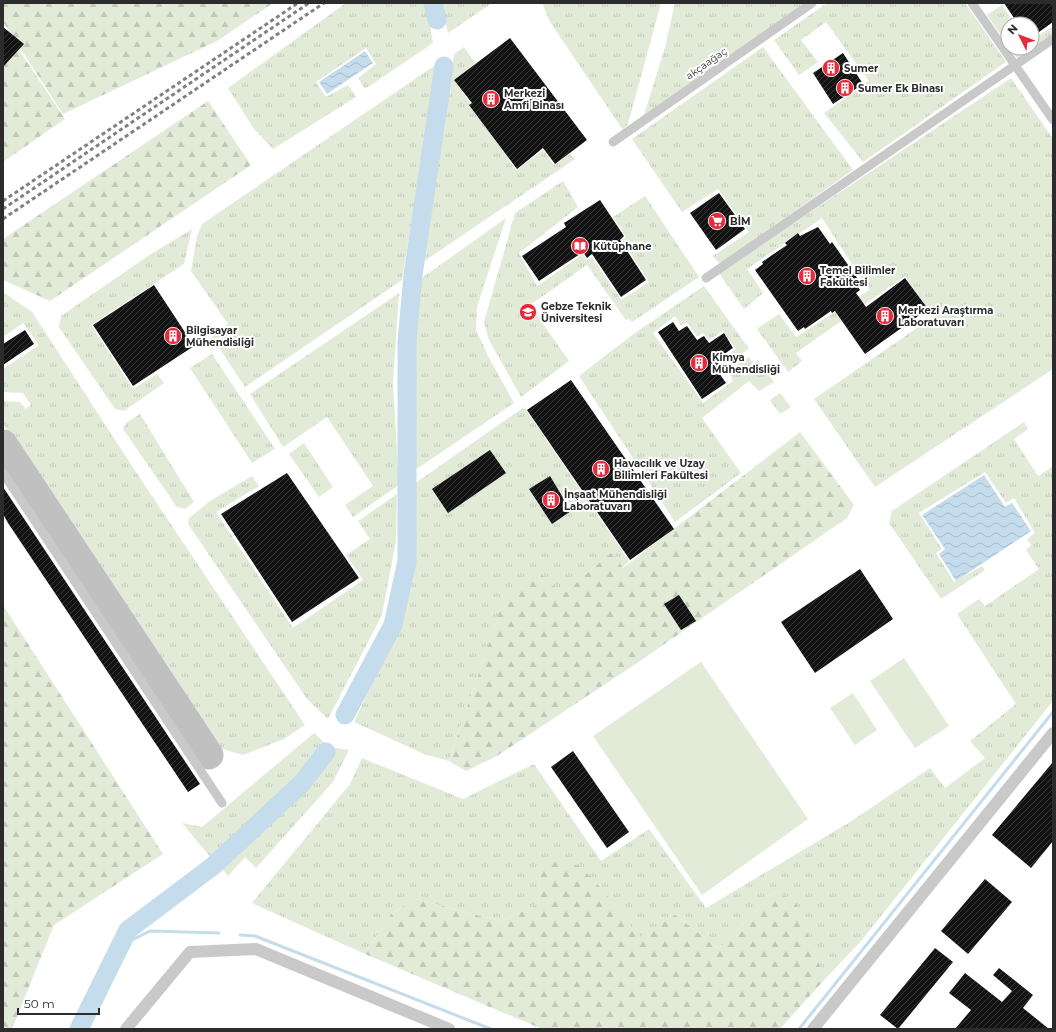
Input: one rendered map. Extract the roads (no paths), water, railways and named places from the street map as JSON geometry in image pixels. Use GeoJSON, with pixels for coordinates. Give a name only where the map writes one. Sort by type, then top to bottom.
{"type":"FeatureCollection","features":[{"type":"Feature","properties":{"kind":"street","name":"akçaağaç"},"geometry":{"type":"LineString","coordinates":[[613,142],[812,3]]}},
{"type":"Feature","properties":{"kind":"street"},"geometry":{"type":"LineString","coordinates":[[972,3],[1053,120]]}},
{"type":"Feature","properties":{"kind":"street"},"geometry":{"type":"LineString","coordinates":[[706,278],[1053,39]]}},
{"type":"Feature","properties":{"kind":"street"},"geometry":{"type":"LineString","coordinates":[[3,473],[222,803]]}},
{"type":"Feature","properties":{"kind":"street"},"geometry":{"type":"LineString","coordinates":[[813,1029],[1053,733]]}},
{"type":"Feature","properties":{"kind":"street"},"geometry":{"type":"LineString","coordinates":[[126,1029],[190,952],[256,949],[449,1029]]}},
{"type":"Feature","properties":{"kind":"water"},"geometry":{"type":"Polygon","coordinates":[[[365,51],[373,63],[327,94],[319,82],[365,51]]]}},
{"type":"Feature","properties":{"kind":"water"},"geometry":{"type":"Polygon","coordinates":[[[984,475],[1005,507],[1012,503],[1031,531],[956,581],[939,554],[945,549],[922,515],[984,475]]]}},
{"type":"Feature","properties":{"kind":"waterway"},"geometry":{"type":"LineString","coordinates":[[433,3],[437,20]]}},
{"type":"Feature","properties":{"kind":"waterway"},"geometry":{"type":"LineString","coordinates":[[345,715],[393,625],[407,561],[407,342],[413,275],[444,66]]}},
{"type":"Feature","properties":{"kind":"waterway"},"geometry":{"type":"LineString","coordinates":[[799,1029],[1053,712]]}},
{"type":"Feature","properties":{"kind":"waterway"},"geometry":{"type":"LineString","coordinates":[[79,1029],[128,930],[213,866],[302,783],[326,752]]}},
{"type":"Feature","properties":{"kind":"waterway"},"geometry":{"type":"LineString","coordinates":[[120,946],[150,931],[219,933]]}},
{"type":"Feature","properties":{"kind":"waterway"},"geometry":{"type":"LineString","coordinates":[[240,935],[255,936],[491,1029]]}},
{"type":"Feature","properties":{"kind":"railway"},"geometry":{"type":"LineString","coordinates":[[3,201],[298,3]]}},
{"type":"Feature","properties":{"kind":"railway"},"geometry":{"type":"LineString","coordinates":[[3,209],[309,3]]}},
{"type":"Feature","properties":{"kind":"railway"},"geometry":{"type":"LineString","coordinates":[[3,219],[324,3]]}},
{"type":"Feature","properties":{"kind":"place","name":"Sumer"},"geometry":{"type":"Point","coordinates":[831,68]}},
{"type":"Feature","properties":{"kind":"place","name":"Sumer Ek Binası"},"geometry":{"type":"Point","coordinates":[845,88]}},
{"type":"Feature","properties":{"kind":"place","name":"Merkezi Amfi Binası"},"geometry":{"type":"Point","coordinates":[491,99]}},
{"type":"Feature","properties":{"kind":"place","name":"BİM"},"geometry":{"type":"Point","coordinates":[717,221]}},
{"type":"Feature","properties":{"kind":"place","name":"Kütüphane"},"geometry":{"type":"Point","coordinates":[580,246]}},
{"type":"Feature","properties":{"kind":"place","name":"Temel Bilimler Fakültesi"},"geometry":{"type":"Point","coordinates":[807,276]}},
{"type":"Feature","properties":{"kind":"place","name":"Gebze Teknik Üniversitesi"},"geometry":{"type":"Point","coordinates":[528,312]}},
{"type":"Feature","properties":{"kind":"place","name":"Merkezi Araştırma Laboratuvarı"},"geometry":{"type":"Point","coordinates":[885,316]}},
{"type":"Feature","properties":{"kind":"place","name":"Bilgisayar Mühendisliği"},"geometry":{"type":"Point","coordinates":[173,336]}},
{"type":"Feature","properties":{"kind":"place","name":"Kimya Mühendisliği"},"geometry":{"type":"Point","coordinates":[699,363]}},
{"type":"Feature","properties":{"kind":"place","name":"Havacılık ve Uzay Bilimleri Fakültesi"},"geometry":{"type":"Point","coordinates":[601,469]}},
{"type":"Feature","properties":{"kind":"place","name":"İnşaat Mühendisliği Laboratuvarı"},"geometry":{"type":"Point","coordinates":[551,500]}}]}
